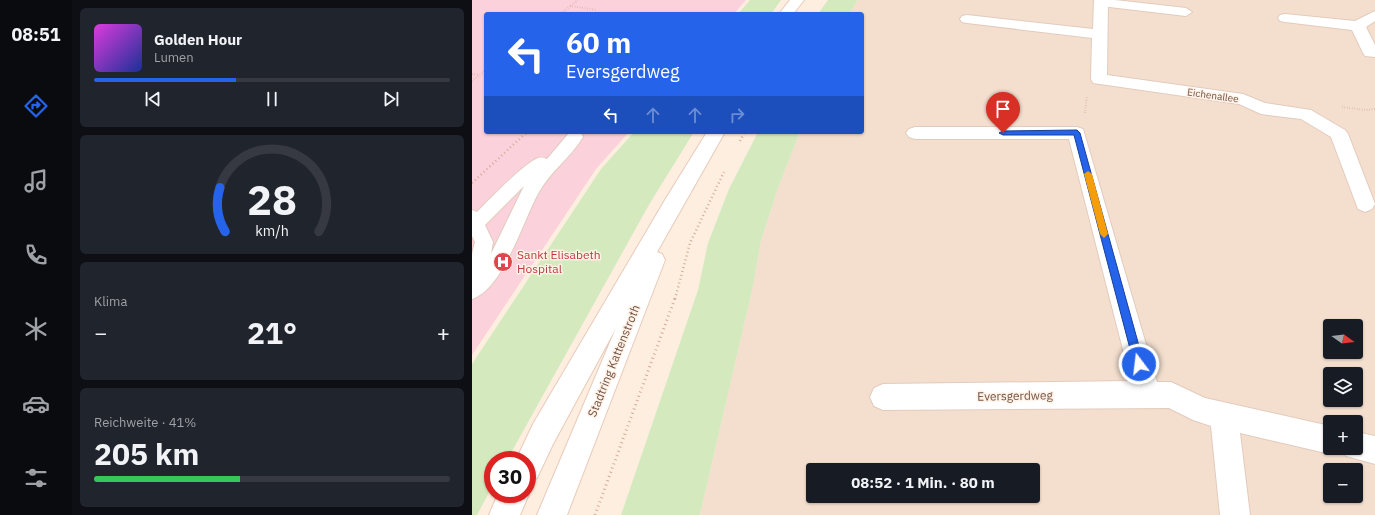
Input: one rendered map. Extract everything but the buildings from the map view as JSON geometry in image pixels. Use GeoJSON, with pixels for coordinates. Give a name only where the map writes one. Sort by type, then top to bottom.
{"type":"FeatureCollection","features":[{"type":"Feature","properties":{"kind":"street"},"geometry":{"type":"LineString","coordinates":[[788,12],[797,0]]}},
{"type":"Feature","properties":{"kind":"street"},"geometry":{"type":"LineString","coordinates":[[1099,79],[1101,1]]}},
{"type":"Feature","properties":{"kind":"street"},"geometry":{"type":"LineString","coordinates":[[1285,18],[1358,26],[1375,15]]}},
{"type":"Feature","properties":{"kind":"street"},"geometry":{"type":"LineString","coordinates":[[967,19],[1100,34]]}},
{"type":"Feature","properties":{"kind":"street"},"geometry":{"type":"LineString","coordinates":[[1358,26],[1372,53]]}},
{"type":"Feature","properties":{"kind":"street","name":"Eichenallee"},"geometry":{"type":"LineString","coordinates":[[1099,79],[1243,99],[1261,108],[1305,114],[1339,134],[1365,204]]}},
{"type":"Feature","properties":{"kind":"street"},"geometry":{"type":"LineString","coordinates":[[915,133],[1077,133],[1147,394]]}},
{"type":"Feature","properties":{"kind":"street","name":"Stadtring Kattenstroth"},"geometry":{"type":"LineString","coordinates":[[535,451],[543,434],[672,205],[715,134]]}},
{"type":"Feature","properties":{"kind":"street","name":"Stadtring Kattenstroth"},"geometry":{"type":"LineString","coordinates":[[552,515],[653,263],[672,205]]}},
{"type":"Feature","properties":{"kind":"street","name":"Eversgerdweg"},"geometry":{"type":"LineString","coordinates":[[883,397],[1171,395],[1202,411],[1323,438]]}},
{"type":"Feature","properties":{"kind":"street"},"geometry":{"type":"LineString","coordinates":[[1224,417],[1235,515]]}},
{"type":"Feature","properties":{"kind":"street"},"geometry":{"type":"LineString","coordinates":[[1363,447],[1375,450]]}},
{"type":"Feature","properties":{"kind":"street"},"geometry":{"type":"LineString","coordinates":[[504,515],[510,503]]}},
{"type":"Feature","properties":{"kind":"lane"},"geometry":{"type":"LineString","coordinates":[[1101,1],[1186,12]]}},
{"type":"Feature","properties":{"kind":"lane"},"geometry":{"type":"LineString","coordinates":[[472,279],[479,265],[484,242],[473,223],[516,184],[575,137],[532,188],[495,265],[472,291]]}},
{"type":"Feature","properties":{"kind":"path"},"geometry":{"type":"LineString","coordinates":[[562,12],[578,0]]}},
{"type":"Feature","properties":{"kind":"path"},"geometry":{"type":"LineString","coordinates":[[570,6],[597,10]]}},
{"type":"Feature","properties":{"kind":"path"},"geometry":{"type":"LineString","coordinates":[[472,81],[484,72]]}},
{"type":"Feature","properties":{"kind":"path"},"geometry":{"type":"LineString","coordinates":[[472,74],[480,75]]}},
{"type":"Feature","properties":{"kind":"path"},"geometry":{"type":"LineString","coordinates":[[1077,133],[1084,125],[1088,81],[1099,79]]}},
{"type":"Feature","properties":{"kind":"path"},"geometry":{"type":"LineString","coordinates":[[472,183],[525,134]]}},
{"type":"Feature","properties":{"kind":"path"},"geometry":{"type":"LineString","coordinates":[[738,146],[744,134]]}},
{"type":"Feature","properties":{"kind":"path"},"geometry":{"type":"LineString","coordinates":[[595,515],[679,287],[690,243],[727,167]]}},
{"type":"Feature","properties":{"kind":"shaded area","name":"Sankt Elisabeth Hospital"},"geometry":{"type":"Polygon","coordinates":[[[472,0],[746,0],[736,12],[484,12],[484,134],[627,134],[596,169],[472,355],[472,0]]]}},
{"type":"Feature","properties":{"kind":"shaded area"},"geometry":{"type":"Polygon","coordinates":[[[858,0],[1375,0],[1375,515],[700,515],[753,286],[761,241],[778,188],[799,134],[864,134],[864,12],[850,12],[858,0]]]}},
{"type":"Feature","properties":{"kind":"green space"},"geometry":{"type":"Polygon","coordinates":[[[750,0],[781,0],[772,12],[740,12],[750,0]]]}},
{"type":"Feature","properties":{"kind":"green space"},"geometry":{"type":"Polygon","coordinates":[[[828,0],[858,0],[850,12],[819,12],[828,0]]]}},
{"type":"Feature","properties":{"kind":"green space"},"geometry":{"type":"Polygon","coordinates":[[[632,134],[693,134],[650,203],[512,451],[484,451],[484,502],[477,515],[472,515],[472,364],[601,169],[632,134]]]}},
{"type":"Feature","properties":{"kind":"green space"},"geometry":{"type":"Polygon","coordinates":[[[757,134],[799,134],[778,188],[761,241],[753,286],[700,515],[621,515],[698,290],[708,243],[729,189],[757,134]]]}},
{"type":"Feature","properties":{"kind":"slow traffic"},"geometry":{"type":"LineString","coordinates":[[1088,174],[1104,234]]}},
{"type":"Feature","properties":{"kind":"place","name":"Sankt Elisabeth Hospital"},"geometry":{"type":"Point","coordinates":[503,262]}},
{"type":"Feature","properties":{"kind":"route"},"geometry":{"type":"LineString","coordinates":[[1003,133],[1077,133],[1139,364]]}}]}
